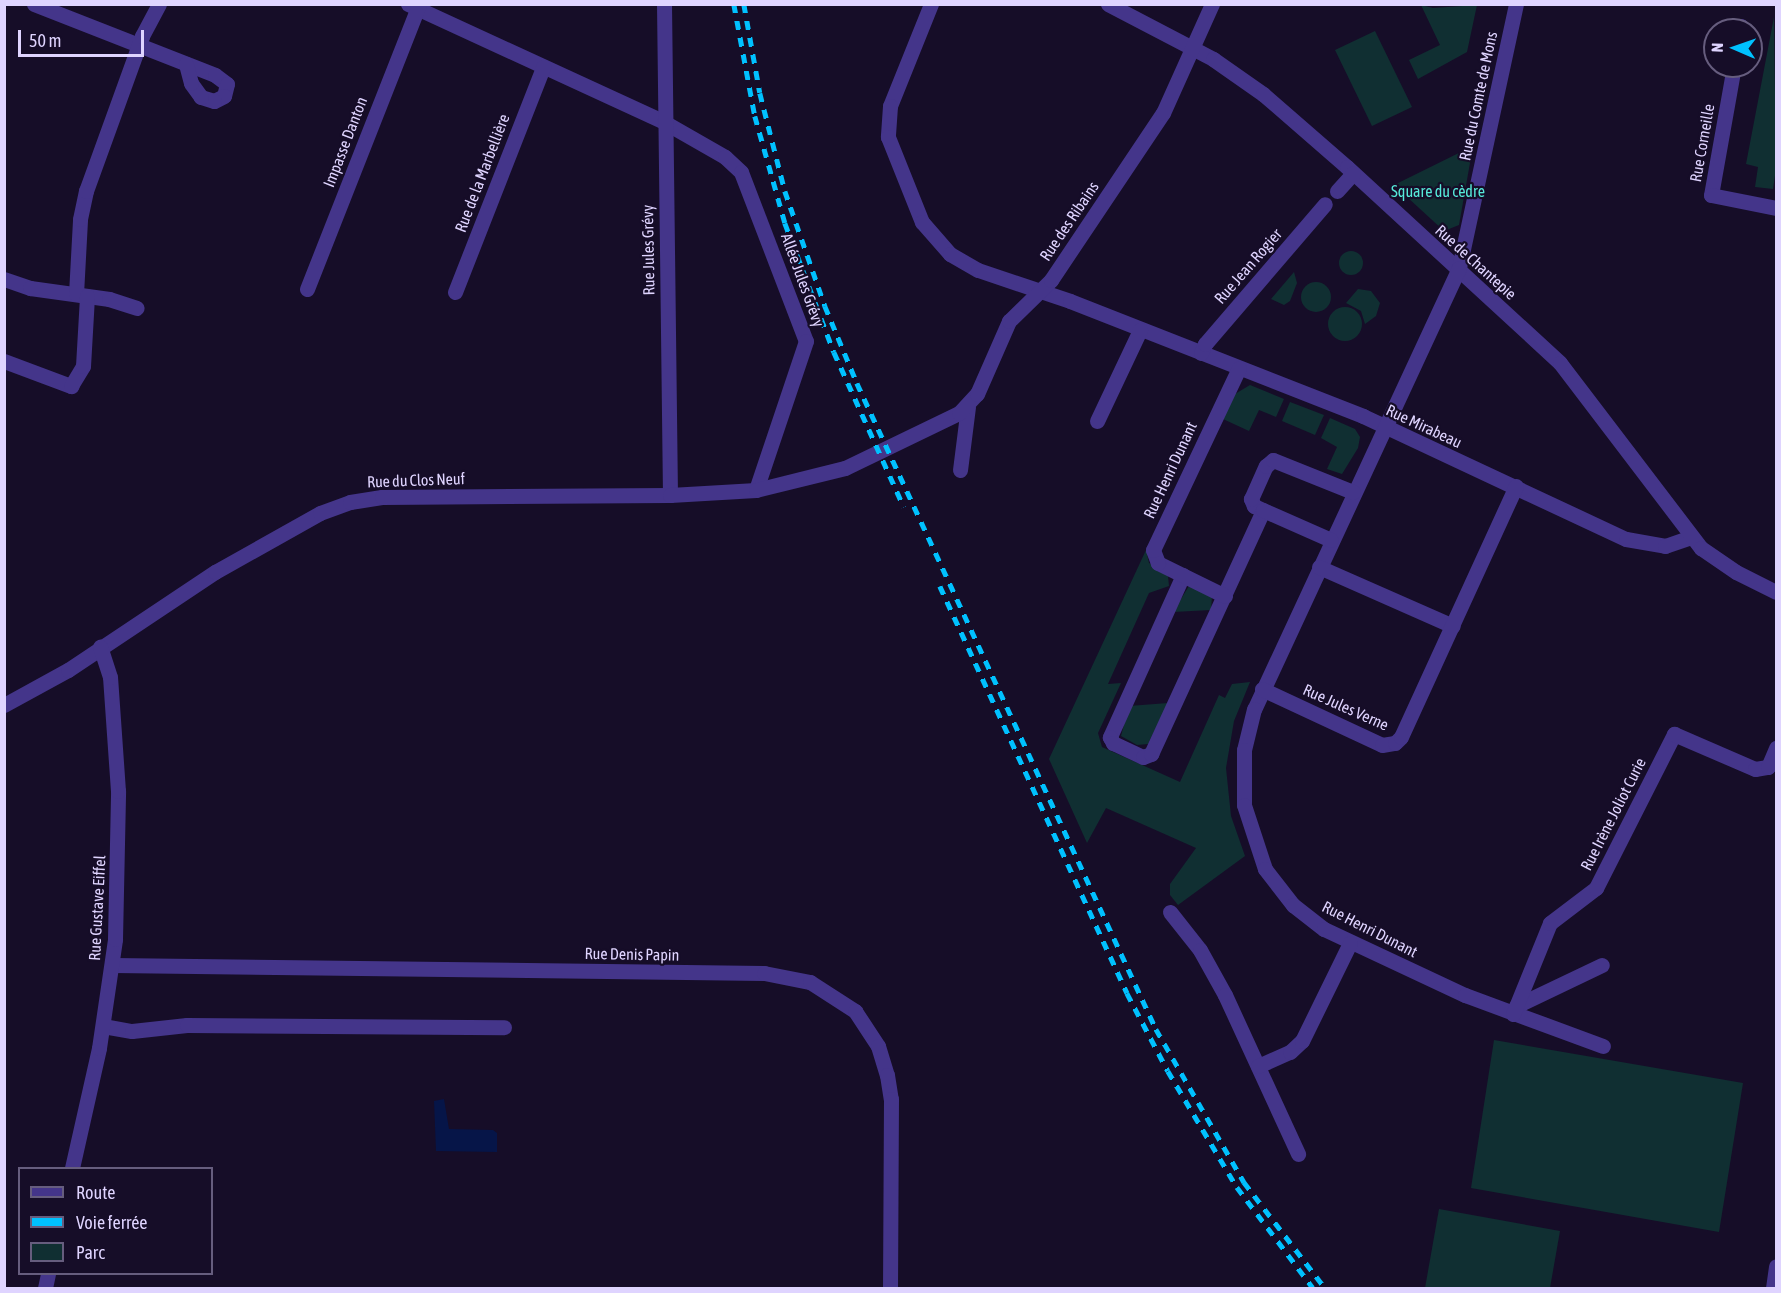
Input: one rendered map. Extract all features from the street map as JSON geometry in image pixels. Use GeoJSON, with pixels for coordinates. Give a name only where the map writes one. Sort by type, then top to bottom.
{"type":"FeatureCollection","features":[{"type":"Feature","properties":{"kind":"street"},"geometry":{"type":"LineString","coordinates":[[34,4],[186,64]]}},
{"type":"Feature","properties":{"kind":"street"},"geometry":{"type":"LineString","coordinates":[[4,361],[72,386],[83,366],[81,209],[139,46],[159,4]]}},
{"type":"Feature","properties":{"kind":"street","name":"Rue Jules Grévy"},"geometry":{"type":"LineString","coordinates":[[664,4],[670,495]]}},
{"type":"Feature","properties":{"kind":"street","name":"Rue Mirabeau"},"geometry":{"type":"LineString","coordinates":[[931,4],[890,106],[890,145],[922,222],[940,246],[978,270],[1039,291],[1363,416],[1383,428],[1516,486],[1626,539],[1665,546],[1691,537]]}},
{"type":"Feature","properties":{"kind":"street","name":"Rue de Chantepie"},"geometry":{"type":"LineString","coordinates":[[1108,4],[1191,48],[1263,94],[1353,172],[1459,268],[1570,375],[1691,537],[1736,572],[1776,592]]}},
{"type":"Feature","properties":{"kind":"street","name":"Rue des Ribains"},"geometry":{"type":"LineString","coordinates":[[960,470],[968,407],[1009,321],[1039,291],[1075,246],[1163,113],[1212,4]]}},
{"type":"Feature","properties":{"kind":"street","name":"Rue du Comte de Mons"},"geometry":{"type":"LineString","coordinates":[[1383,428],[1459,268],[1516,4]]}},
{"type":"Feature","properties":{"kind":"street"},"geometry":{"type":"LineString","coordinates":[[415,6],[664,122]]}},
{"type":"Feature","properties":{"kind":"street","name":"Impasse Danton"},"geometry":{"type":"LineString","coordinates":[[307,289],[415,6]]}},
{"type":"Feature","properties":{"kind":"street","name":"Rue de la Marbellière"},"geometry":{"type":"LineString","coordinates":[[455,292],[543,67]]}},
{"type":"Feature","properties":{"kind":"street","name":"Rue Corneille"},"geometry":{"type":"LineString","coordinates":[[1732,78],[1711,195],[1776,208]]}},
{"type":"Feature","properties":{"kind":"street","name":"Allée Jules Grévy"},"geometry":{"type":"LineString","coordinates":[[664,122],[725,157],[741,172],[806,341],[756,490]]}},
{"type":"Feature","properties":{"kind":"street"},"geometry":{"type":"LineString","coordinates":[[1336,191],[1353,172]]}},
{"type":"Feature","properties":{"kind":"street","name":"Rue Jean Rogier"},"geometry":{"type":"LineString","coordinates":[[1201,354],[1205,344],[1325,204]]}},
{"type":"Feature","properties":{"kind":"street"},"geometry":{"type":"LineString","coordinates":[[4,279],[30,288],[82,295],[137,308]]}},
{"type":"Feature","properties":{"kind":"street"},"geometry":{"type":"LineString","coordinates":[[1096,421],[1140,330]]}},
{"type":"Feature","properties":{"kind":"street","name":"Rue Henri Dunant"},"geometry":{"type":"LineString","coordinates":[[1225,596],[1158,563],[1153,550],[1239,368]]}},
{"type":"Feature","properties":{"kind":"street","name":"Rue du Clos Neuf"},"geometry":{"type":"LineString","coordinates":[[4,705],[68,670],[233,561],[320,513],[350,502],[424,496],[670,495],[756,490],[816,477],[879,453],[968,407]]}},
{"type":"Feature","properties":{"kind":"street","name":"Rue Henri Dunant"},"geometry":{"type":"LineString","coordinates":[[1383,428],[1262,689],[1248,727],[1242,767],[1244,805],[1255,846],[1265,869],[1293,905],[1350,943],[1603,1046]]}},
{"type":"Feature","properties":{"kind":"street"},"geometry":{"type":"LineString","coordinates":[[1331,540],[1254,506],[1251,499],[1266,466],[1273,460],[1353,492]]}},
{"type":"Feature","properties":{"kind":"street","name":"Rue Jules Verne"},"geometry":{"type":"LineString","coordinates":[[1262,689],[1388,745],[1401,738],[1516,486]]}},
{"type":"Feature","properties":{"kind":"street"},"geometry":{"type":"LineString","coordinates":[[1183,575],[1110,737],[1113,743],[1143,758],[1151,754],[1263,510]]}},
{"type":"Feature","properties":{"kind":"street"},"geometry":{"type":"LineString","coordinates":[[1319,567],[1453,626]]}},
{"type":"Feature","properties":{"kind":"street","name":"Rue Gustave Eiffel"},"geometry":{"type":"LineString","coordinates":[[72,1167],[103,1026],[113,965],[118,791],[110,677],[100,647]]}},
{"type":"Feature","properties":{"kind":"street","name":"Rue Irène Joliot Curie"},"geometry":{"type":"LineString","coordinates":[[1515,1010],[1550,923],[1596,888],[1674,734],[1755,770],[1768,767],[1776,748]]}},
{"type":"Feature","properties":{"kind":"street"},"geometry":{"type":"LineString","coordinates":[[1170,912],[1212,970],[1298,1154]]}},
{"type":"Feature","properties":{"kind":"street"},"geometry":{"type":"LineString","coordinates":[[1258,1066],[1290,1052],[1302,1041],[1350,943]]}},
{"type":"Feature","properties":{"kind":"street","name":"Rue Denis Papin"},"geometry":{"type":"LineString","coordinates":[[113,965],[764,974],[810,982],[855,1011],[878,1046],[888,1075],[890,1288]]}},
{"type":"Feature","properties":{"kind":"street"},"geometry":{"type":"LineString","coordinates":[[1515,1010],[1602,965]]}},
{"type":"Feature","properties":{"kind":"street"},"geometry":{"type":"LineString","coordinates":[[103,1026],[132,1031],[188,1025],[504,1027]]}},
{"type":"Feature","properties":{"kind":"street"},"geometry":{"type":"LineString","coordinates":[[1773,1288],[1776,1266]]}},
{"type":"Feature","properties":{"kind":"green space"},"geometry":{"type":"Polygon","coordinates":[[[1421,5],[1433,8],[1477,5],[1467,52],[1418,79],[1409,60],[1440,45],[1421,5]]]}},
{"type":"Feature","properties":{"kind":"green space"},"geometry":{"type":"Polygon","coordinates":[[[1774,17],[1776,169],[1773,189],[1755,187],[1758,167],[1746,164],[1774,17]]]}},
{"type":"Feature","properties":{"kind":"green space"},"geometry":{"type":"Polygon","coordinates":[[[1375,31],[1412,107],[1372,126],[1335,50],[1375,31]]]}},
{"type":"Feature","properties":{"kind":"green space","name":"Square du cèdre"},"geometry":{"type":"Polygon","coordinates":[[[1473,146],[1459,225],[1444,231],[1394,185],[1473,146]]]}},
{"type":"Feature","properties":{"kind":"green space"},"geometry":{"type":"Polygon","coordinates":[[[1351,251],[1359,255],[1363,263],[1359,271],[1351,275],[1343,271],[1339,263],[1343,255],[1351,251]]]}},
{"type":"Feature","properties":{"kind":"green space"},"geometry":{"type":"Polygon","coordinates":[[[1294,272],[1297,283],[1290,301],[1284,305],[1271,299],[1294,272]]]}},
{"type":"Feature","properties":{"kind":"green space"},"geometry":{"type":"Polygon","coordinates":[[[1316,282],[1322,283],[1330,291],[1330,303],[1322,311],[1316,312],[1310,311],[1302,303],[1301,297],[1302,291],[1310,283],[1316,282]]]}},
{"type":"Feature","properties":{"kind":"green space"},"geometry":{"type":"Polygon","coordinates":[[[1358,289],[1371,291],[1380,303],[1376,316],[1365,324],[1361,311],[1346,303],[1358,289]]]}},
{"type":"Feature","properties":{"kind":"green space"},"geometry":{"type":"Polygon","coordinates":[[[1345,307],[1357,312],[1362,324],[1357,336],[1345,341],[1333,336],[1328,324],[1333,312],[1345,307]]]}},
{"type":"Feature","properties":{"kind":"green space"},"geometry":{"type":"Polygon","coordinates":[[[1250,385],[1284,399],[1276,417],[1259,410],[1249,431],[1223,419],[1235,394],[1250,385]]]}},
{"type":"Feature","properties":{"kind":"green space"},"geometry":{"type":"Polygon","coordinates":[[[1290,402],[1324,415],[1315,435],[1282,421],[1290,402]]]}},
{"type":"Feature","properties":{"kind":"green space"},"geometry":{"type":"Polygon","coordinates":[[[1330,418],[1355,429],[1360,437],[1358,448],[1342,474],[1327,469],[1337,447],[1321,438],[1330,418]]]}},
{"type":"Feature","properties":{"kind":"green space"},"geometry":{"type":"Polygon","coordinates":[[[1146,550],[1149,563],[1168,576],[1169,586],[1149,593],[1108,684],[1121,683],[1098,733],[1102,747],[1180,782],[1219,695],[1225,698],[1232,684],[1250,682],[1234,721],[1226,768],[1231,816],[1245,856],[1178,905],[1170,895],[1170,884],[1196,848],[1106,808],[1087,843],[1049,759],[1146,550]]]}},
{"type":"Feature","properties":{"kind":"green space"},"geometry":{"type":"Polygon","coordinates":[[[1189,586],[1212,596],[1211,610],[1173,612],[1189,586]]]}},
{"type":"Feature","properties":{"kind":"green space"},"geometry":{"type":"Polygon","coordinates":[[[1168,703],[1148,744],[1137,745],[1121,736],[1129,706],[1168,703]]]}},
{"type":"Feature","properties":{"kind":"green space"},"geometry":{"type":"Polygon","coordinates":[[[1494,1040],[1743,1083],[1719,1232],[1471,1188],[1494,1040]]]}},
{"type":"Feature","properties":{"kind":"green space"},"geometry":{"type":"Polygon","coordinates":[[[1439,1209],[1560,1231],[1550,1288],[1425,1288],[1439,1209]]]}},
{"type":"Feature","properties":{"kind":"shaded area"},"geometry":{"type":"Polygon","coordinates":[[[444,1099],[449,1129],[493,1130],[497,1133],[497,1152],[436,1151],[434,1101],[444,1099]]]}},
{"type":"Feature","properties":{"kind":"railway"},"geometry":{"type":"LineString","coordinates":[[734,4],[755,116],[785,223],[834,352],[904,507]]}},
{"type":"Feature","properties":{"kind":"railway"},"geometry":{"type":"LineString","coordinates":[[744,4],[760,93],[785,191],[825,306],[857,383],[1156,1029],[1244,1182],[1325,1288]]}},
{"type":"Feature","properties":{"kind":"railway"},"geometry":{"type":"LineString","coordinates":[[940,586],[1127,993],[1168,1071],[1237,1187],[1313,1288]]}}]}
